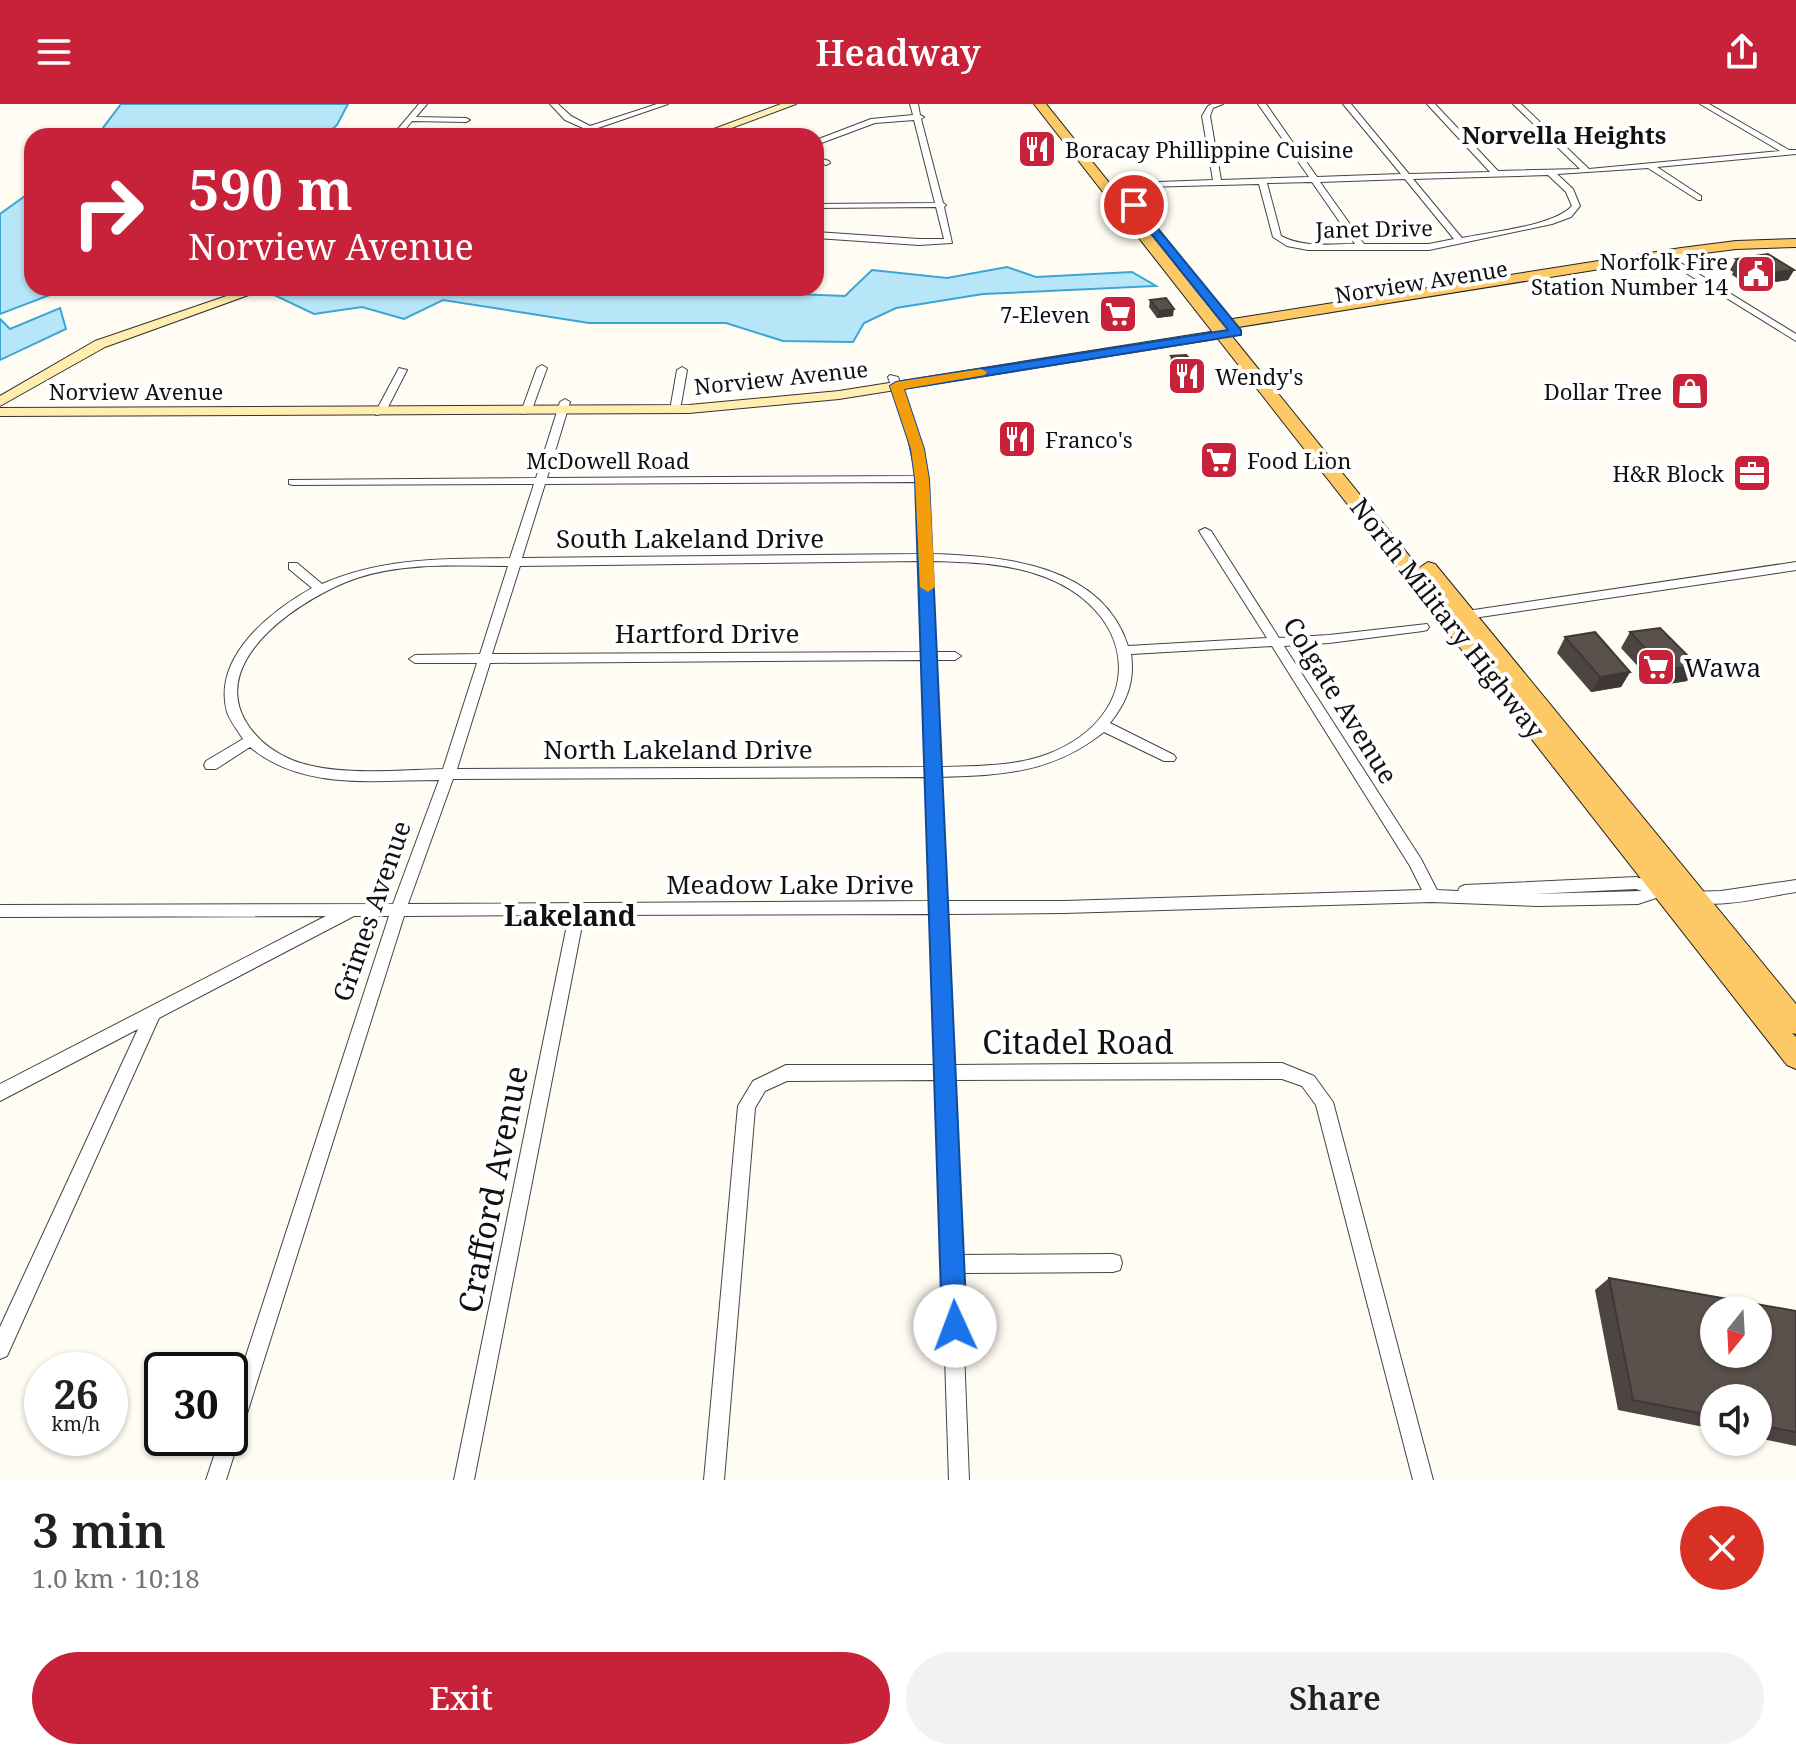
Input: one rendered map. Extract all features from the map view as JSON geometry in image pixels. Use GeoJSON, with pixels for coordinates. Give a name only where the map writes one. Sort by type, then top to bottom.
{"type":"FeatureCollection","features":[{"type":"Feature","properties":{"kind":"main road"},"geometry":{"type":"LineString","coordinates":[[723,128],[791,104]]}},
{"type":"Feature","properties":{"kind":"main road","name":"North Military Highway"},"geometry":{"type":"LineString","coordinates":[[1040,104],[1112,186]]}},
{"type":"Feature","properties":{"kind":"main road","name":"North Military Highway"},"geometry":{"type":"LineString","coordinates":[[1052,104],[1112,186],[1457,616],[1796,1023]]}},
{"type":"Feature","properties":{"kind":"main road","name":"Norview Avenue"},"geometry":{"type":"LineString","coordinates":[[1669,259],[1718,247],[1796,243]]}},
{"type":"Feature","properties":{"kind":"main road","name":"Norview Avenue"},"geometry":{"type":"LineString","coordinates":[[0,412],[564,407],[800,400],[894,382],[1669,259],[1796,250]]}},
{"type":"Feature","properties":{"kind":"main road"},"geometry":{"type":"LineString","coordinates":[[0,402],[100,344],[143,326],[239,296]]}},
{"type":"Feature","properties":{"kind":"main road"},"geometry":{"type":"LineString","coordinates":[[0,412],[108,350],[186,314]]}},
{"type":"Feature","properties":{"kind":"main road","name":"Norview Avenue"},"geometry":{"type":"LineString","coordinates":[[0,402],[382,408]]}},
{"type":"Feature","properties":{"kind":"main road","name":"North Military Highway"},"geometry":{"type":"LineString","coordinates":[[1457,616],[1663,890],[1796,1057]]}},
{"type":"Feature","properties":{"kind":"street"},"geometry":{"type":"LineString","coordinates":[[403,128],[423,104]]}},
{"type":"Feature","properties":{"kind":"street"},"geometry":{"type":"LineString","coordinates":[[554,104],[568,118],[587,128]]}},
{"type":"Feature","properties":{"kind":"street"},"geometry":{"type":"LineString","coordinates":[[592,128],[664,104]]}},
{"type":"Feature","properties":{"kind":"street"},"geometry":{"type":"LineString","coordinates":[[824,236],[949,241],[920,117],[914,104]]}},
{"type":"Feature","properties":{"kind":"street"},"geometry":{"type":"LineString","coordinates":[[1217,182],[1208,109],[1219,104]]}},
{"type":"Feature","properties":{"kind":"street"},"geometry":{"type":"LineString","coordinates":[[1262,104],[1362,248]]}},
{"type":"Feature","properties":{"kind":"street"},"geometry":{"type":"LineString","coordinates":[[1347,104],[1460,241]]}},
{"type":"Feature","properties":{"kind":"street"},"geometry":{"type":"LineString","coordinates":[[1431,104],[1496,174]]}},
{"type":"Feature","properties":{"kind":"street"},"geometry":{"type":"LineString","coordinates":[[1517,104],[1587,171]]}},
{"type":"Feature","properties":{"kind":"street"},"geometry":{"type":"LineString","coordinates":[[1704,104],[1793,155]]}},
{"type":"Feature","properties":{"kind":"street"},"geometry":{"type":"LineString","coordinates":[[824,140],[877,121],[920,117]]}},
{"type":"Feature","properties":{"kind":"street"},"geometry":{"type":"LineString","coordinates":[[411,119],[466,120]]}},
{"type":"Feature","properties":{"kind":"street"},"geometry":{"type":"LineString","coordinates":[[1112,186],[1551,173],[1793,155]]}},
{"type":"Feature","properties":{"kind":"street"},"geometry":{"type":"LineString","coordinates":[[1651,166],[1698,198]]}},
{"type":"Feature","properties":{"kind":"street","name":"Janet Drive"},"geometry":{"type":"LineString","coordinates":[[1262,180],[1274,231],[1279,239],[1308,247],[1410,248],[1460,241],[1568,215],[1576,206],[1574,198],[1551,173]]}},
{"type":"Feature","properties":{"kind":"street"},"geometry":{"type":"LineString","coordinates":[[824,206],[942,205]]}},
{"type":"Feature","properties":{"kind":"street"},"geometry":{"type":"LineString","coordinates":[[1669,259],[1796,338]]}},
{"type":"Feature","properties":{"kind":"street"},"geometry":{"type":"LineString","coordinates":[[528,407],[542,368]]}},
{"type":"Feature","properties":{"kind":"street"},"geometry":{"type":"LineString","coordinates":[[382,408],[402,370]]}},
{"type":"Feature","properties":{"kind":"street"},"geometry":{"type":"LineString","coordinates":[[676,405],[682,370]]}},
{"type":"Feature","properties":{"kind":"street"},"geometry":{"type":"LineString","coordinates":[[894,382],[918,449],[922,479],[959,1480]]}},
{"type":"Feature","properties":{"kind":"street","name":"Grimes Avenue"},"geometry":{"type":"LineString","coordinates":[[248,1382],[398,911],[448,775],[564,407]]}},
{"type":"Feature","properties":{"kind":"street","name":"McDowell Road"},"geometry":{"type":"LineString","coordinates":[[293,482],[922,479]]}},
{"type":"Feature","properties":{"kind":"street","name":"Colgate Avenue"},"geometry":{"type":"LineString","coordinates":[[1205,531],[1416,863],[1432,896]]}},
{"type":"Feature","properties":{"kind":"street","name":"South Lakeland Drive"},"geometry":{"type":"LineString","coordinates":[[231,686],[239,662],[261,632],[298,602],[321,589],[369,571],[407,564],[926,560],[1008,563],[1066,575],[1105,613],[1126,650]]}},
{"type":"Feature","properties":{"kind":"street"},"geometry":{"type":"LineString","coordinates":[[293,566],[321,589]]}},
{"type":"Feature","properties":{"kind":"street"},"geometry":{"type":"LineString","coordinates":[[1457,616],[1796,566]]}},
{"type":"Feature","properties":{"kind":"street"},"geometry":{"type":"LineString","coordinates":[[1126,650],[1276,644],[1423,627]]}},
{"type":"Feature","properties":{"kind":"street","name":"North Lakeland Drive"},"geometry":{"type":"LineString","coordinates":[[231,686],[232,709],[237,724],[251,740],[277,760],[317,772],[448,775],[1000,770],[1031,765],[1071,749],[1102,725],[1122,696],[1127,676],[1126,650]]}},
{"type":"Feature","properties":{"kind":"street","name":"Hartford Drive"},"geometry":{"type":"LineString","coordinates":[[415,659],[955,656]]}},
{"type":"Feature","properties":{"kind":"street"},"geometry":{"type":"LineString","coordinates":[[1102,725],[1169,758]]}},
{"type":"Feature","properties":{"kind":"street"},"geometry":{"type":"LineString","coordinates":[[211,765],[251,740]]}},
{"type":"Feature","properties":{"kind":"street"},"geometry":{"type":"LineString","coordinates":[[1663,890],[1721,897],[1796,886]]}},
{"type":"Feature","properties":{"kind":"street","name":"Meadow Lake Drive"},"geometry":{"type":"LineString","coordinates":[[0,1093],[352,910],[1182,904],[1432,896],[1522,900],[1638,898],[1663,890]]}},
{"type":"Feature","properties":{"kind":"street","name":"Crafford Avenue"},"geometry":{"type":"LineString","coordinates":[[464,1480],[578,909]]}},
{"type":"Feature","properties":{"kind":"street"},"geometry":{"type":"LineString","coordinates":[[0,911],[352,910]]}},
{"type":"Feature","properties":{"kind":"street"},"geometry":{"type":"LineString","coordinates":[[0,1349],[152,1016]]}},
{"type":"Feature","properties":{"kind":"street","name":"Citadel Road"},"geometry":{"type":"LineString","coordinates":[[714,1480],[747,1106],[759,1086],[786,1073],[946,1071],[1282,1071],[1308,1081],[1324,1102],[1423,1480]]}},
{"type":"Feature","properties":{"kind":"street"},"geometry":{"type":"LineString","coordinates":[[953,1264],[1113,1263]]}},
{"type":"Feature","properties":{"kind":"street","name":"Grimes Avenue"},"geometry":{"type":"LineString","coordinates":[[216,1480],[224,1456]]}},
{"type":"Feature","properties":{"kind":"water"},"geometry":{"type":"Polygon","coordinates":[[[121,104],[348,104],[334,128],[103,128],[121,104]]]}},
{"type":"Feature","properties":{"kind":"water"},"geometry":{"type":"Polygon","coordinates":[[[24,197],[24,296],[47,296],[0,314],[0,214],[24,197]]]}},
{"type":"Feature","properties":{"kind":"water"},"geometry":{"type":"Polygon","coordinates":[[[1007,267],[1036,277],[1132,272],[1156,286],[983,294],[896,308],[864,323],[853,342],[783,341],[726,323],[589,323],[443,300],[404,319],[362,307],[314,314],[276,296],[845,296],[872,270],[947,278],[1007,267]]]}},
{"type":"Feature","properties":{"kind":"water"},"geometry":{"type":"Polygon","coordinates":[[[60,308],[66,329],[0,360],[0,319],[10,329],[60,308]]]}},
{"type":"Feature","properties":{"kind":"building"},"geometry":{"type":"Polygon","coordinates":[[[1768,254],[1794,270],[1761,274],[1737,264],[1742,263],[1736,259],[1768,254]]]}},
{"type":"Feature","properties":{"kind":"building"},"geometry":{"type":"Polygon","coordinates":[[[1166,298],[1174,309],[1159,311],[1150,300],[1166,298]]]}},
{"type":"Feature","properties":{"kind":"building","name":"7-Eleven"},"geometry":{"type":"Polygon","coordinates":[[[1121,302],[1131,317],[1117,318],[1107,303],[1121,302]]]}},
{"type":"Feature","properties":{"kind":"building"},"geometry":{"type":"Polygon","coordinates":[[[1186,355],[1195,364],[1199,376],[1185,376],[1171,356],[1186,355]]]}},
{"type":"Feature","properties":{"kind":"building"},"geometry":{"type":"Polygon","coordinates":[[[1660,628],[1697,665],[1666,670],[1630,632],[1660,628]]]}},
{"type":"Feature","properties":{"kind":"building"},"geometry":{"type":"Polygon","coordinates":[[[1595,632],[1630,672],[1600,677],[1565,637],[1595,632]]]}},
{"type":"Feature","properties":{"kind":"building"},"geometry":{"type":"Polygon","coordinates":[[[1609,1278],[1711,1296],[1700,1296],[1700,1368],[1772,1368],[1772,1307],[1796,1311],[1796,1432],[1772,1428],[1772,1384],[1700,1384],[1700,1413],[1633,1400],[1609,1278]]]}},
{"type":"Feature","properties":{"kind":"slow traffic"},"geometry":{"type":"LineString","coordinates":[[928,587],[918,449],[896,386],[981,372]]}},
{"type":"Feature","properties":{"kind":"place","name":"Boracay Phillippine Cuisine"},"geometry":{"type":"Point","coordinates":[1037,149]}},
{"type":"Feature","properties":{"kind":"place","name":"Norfolk Fire Station Number 14"},"geometry":{"type":"Point","coordinates":[1756,274]}},
{"type":"Feature","properties":{"kind":"place","name":"7-Eleven"},"geometry":{"type":"Point","coordinates":[1118,314]}},
{"type":"Feature","properties":{"kind":"place","name":"Wendy's"},"geometry":{"type":"Point","coordinates":[1187,376]}},
{"type":"Feature","properties":{"kind":"place","name":"Dollar Tree"},"geometry":{"type":"Point","coordinates":[1690,391]}},
{"type":"Feature","properties":{"kind":"place","name":"Franco's"},"geometry":{"type":"Point","coordinates":[1017,439]}},
{"type":"Feature","properties":{"kind":"place","name":"Food Lion"},"geometry":{"type":"Point","coordinates":[1219,460]}},
{"type":"Feature","properties":{"kind":"place","name":"H&R Block"},"geometry":{"type":"Point","coordinates":[1752,473]}},
{"type":"Feature","properties":{"kind":"place","name":"Wawa"},"geometry":{"type":"Point","coordinates":[1656,667]}},
{"type":"Feature","properties":{"kind":"district","name":"Norvella Heights"},"geometry":{"type":"Point","coordinates":[1564,134]}},
{"type":"Feature","properties":{"kind":"district","name":"Lakeland"},"geometry":{"type":"Point","coordinates":[570,915]}},
{"type":"Feature","properties":{"kind":"route"},"geometry":{"type":"LineString","coordinates":[[955,1326],[922,479],[918,449],[896,386],[1237,332],[1134,205]]}}]}
